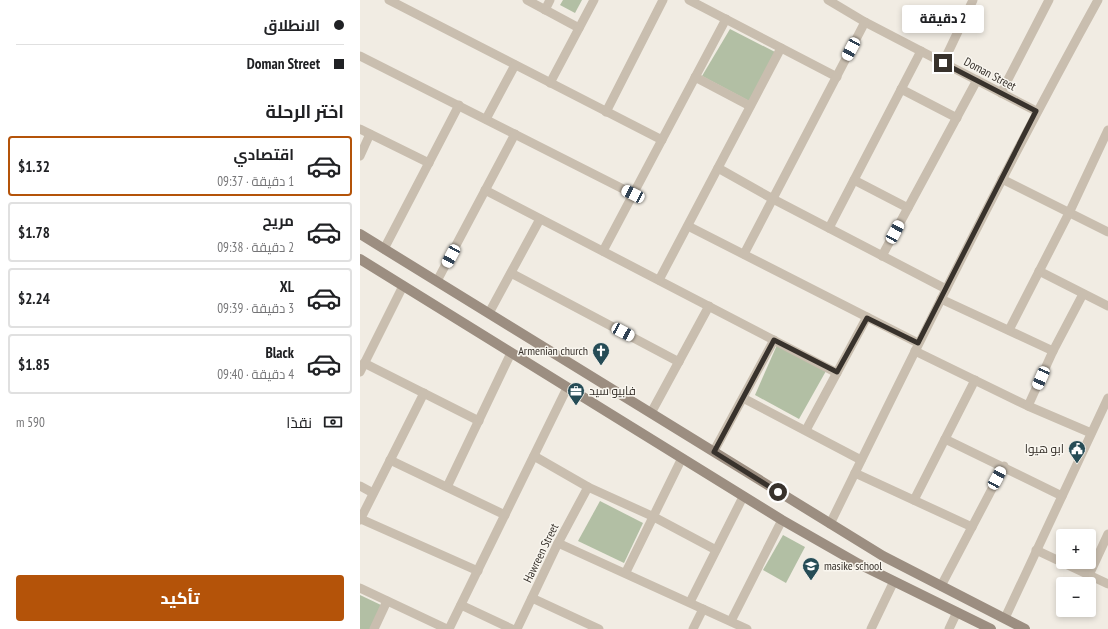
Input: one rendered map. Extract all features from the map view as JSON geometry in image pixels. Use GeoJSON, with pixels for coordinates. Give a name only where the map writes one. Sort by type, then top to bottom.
{"type":"FeatureCollection","features":[{"type":"Feature","properties":{"kind":"street"},"geometry":{"type":"LineString","coordinates":[[389,0],[662,140]]}},
{"type":"Feature","properties":{"kind":"street"},"geometry":{"type":"LineString","coordinates":[[527,0],[579,28]]}},
{"type":"Feature","properties":{"kind":"street"},"geometry":{"type":"LineString","coordinates":[[545,10],[550,0]]}},
{"type":"Feature","properties":{"kind":"street"},"geometry":{"type":"LineString","coordinates":[[550,83],[594,0]]}},
{"type":"Feature","properties":{"kind":"street"},"geometry":{"type":"LineString","coordinates":[[606,112],[663,0]]}},
{"type":"Feature","properties":{"kind":"street"},"geometry":{"type":"LineString","coordinates":[[689,0],[837,76]]}},
{"type":"Feature","properties":{"kind":"street"},"geometry":{"type":"LineString","coordinates":[[1001,93],[1049,0]]}},
{"type":"Feature","properties":{"kind":"street"},"geometry":{"type":"LineString","coordinates":[[830,524],[916,347],[1036,111],[1098,0]]}},
{"type":"Feature","properties":{"kind":"street","name":"Doman Street"},"geometry":{"type":"LineString","coordinates":[[830,1],[865,22],[1036,111]]}},
{"type":"Feature","properties":{"kind":"street"},"geometry":{"type":"LineString","coordinates":[[943,63],[971,1]]}},
{"type":"Feature","properties":{"kind":"street"},"geometry":{"type":"LineString","coordinates":[[603,251],[726,19]]}},
{"type":"Feature","properties":{"kind":"street"},"geometry":{"type":"LineString","coordinates":[[744,254],[865,22]]}},
{"type":"Feature","properties":{"kind":"street"},"geometry":{"type":"LineString","coordinates":[[659,280],[781,48]]}},
{"type":"Feature","properties":{"kind":"street"},"geometry":{"type":"LineString","coordinates":[[829,228],[921,51]]}},
{"type":"Feature","properties":{"kind":"street"},"geometry":{"type":"LineString","coordinates":[[360,56],[633,194]]}},
{"type":"Feature","properties":{"kind":"street"},"geometry":{"type":"LineString","coordinates":[[486,119],[515,65]]}},
{"type":"Feature","properties":{"kind":"street"},"geometry":{"type":"LineString","coordinates":[[695,77],[750,106]]}},
{"type":"Feature","properties":{"kind":"street"},"geometry":{"type":"LineString","coordinates":[[882,256],[977,80]]}},
{"type":"Feature","properties":{"kind":"street"},"geometry":{"type":"LineString","coordinates":[[901,89],[957,118]]}},
{"type":"Feature","properties":{"kind":"street"},"geometry":{"type":"LineString","coordinates":[[384,249],[459,105]]}},
{"type":"Feature","properties":{"kind":"street"},"geometry":{"type":"LineString","coordinates":[[360,129],[429,163]]}},
{"type":"Feature","properties":{"kind":"street"},"geometry":{"type":"LineString","coordinates":[[1009,330],[1070,211],[1108,130]]}},
{"type":"Feature","properties":{"kind":"street"},"geometry":{"type":"LineString","coordinates":[[360,156],[370,134]]}},
{"type":"Feature","properties":{"kind":"street"},"geometry":{"type":"LineString","coordinates":[[437,282],[515,134]]}},
{"type":"Feature","properties":{"kind":"street"},"geometry":{"type":"LineString","coordinates":[[718,168],[773,199],[946,289]]}},
{"type":"Feature","properties":{"kind":"street"},"geometry":{"type":"LineString","coordinates":[[1002,179],[1070,211],[1108,232]]}},
{"type":"Feature","properties":{"kind":"street"},"geometry":{"type":"LineString","coordinates":[[854,180],[908,208]]}},
{"type":"Feature","properties":{"kind":"street"},"geometry":{"type":"LineString","coordinates":[[485,190],[837,372]]}},
{"type":"Feature","properties":{"kind":"street"},"geometry":{"type":"LineString","coordinates":[[489,313],[540,219]]}},
{"type":"Feature","properties":{"kind":"street"},"geometry":{"type":"LineString","coordinates":[[688,226],[867,318],[975,380],[1028,406],[1091,433]]}},
{"type":"Feature","properties":{"kind":"street"},"geometry":{"type":"LineString","coordinates":[[360,234],[883,556],[1025,629]]}},
{"type":"Feature","properties":{"kind":"street"},"geometry":{"type":"LineString","coordinates":[[360,259],[782,520],[859,564],[991,629]]}},
{"type":"Feature","properties":{"kind":"street"},"geometry":{"type":"LineString","coordinates":[[1039,271],[1108,306]]}},
{"type":"Feature","properties":{"kind":"street"},"geometry":{"type":"LineString","coordinates":[[511,273],[679,362]]}},
{"type":"Feature","properties":{"kind":"street"},"geometry":{"type":"LineString","coordinates":[[360,372],[403,286]]}},
{"type":"Feature","properties":{"kind":"street"},"geometry":{"type":"LineString","coordinates":[[1028,406],[1053,351],[1083,294]]}},
{"type":"Feature","properties":{"kind":"street"},"geometry":{"type":"LineString","coordinates":[[941,299],[1053,351]]}},
{"type":"Feature","properties":{"kind":"street"},"geometry":{"type":"LineString","coordinates":[[651,413],[709,306]]}},
{"type":"Feature","properties":{"kind":"street"},"geometry":{"type":"LineString","coordinates":[[806,430],[867,318]]}},
{"type":"Feature","properties":{"kind":"street"},"geometry":{"type":"LineString","coordinates":[[714,452],[774,340]]}},
{"type":"Feature","properties":{"kind":"street"},"geometry":{"type":"LineString","coordinates":[[447,487],[511,353]]}},
{"type":"Feature","properties":{"kind":"street"},"geometry":{"type":"LineString","coordinates":[[364,363],[479,421]]}},
{"type":"Feature","properties":{"kind":"street"},"geometry":{"type":"LineString","coordinates":[[914,500],[975,380]]}},
{"type":"Feature","properties":{"kind":"street"},"geometry":{"type":"LineString","coordinates":[[360,588],[448,629],[478,571],[567,388]]}},
{"type":"Feature","properties":{"kind":"street"},"geometry":{"type":"LineString","coordinates":[[424,393],[360,519],[478,571]]}},
{"type":"Feature","properties":{"kind":"street"},"geometry":{"type":"LineString","coordinates":[[743,398],[861,460]]}},
{"type":"Feature","properties":{"kind":"street"},"geometry":{"type":"LineString","coordinates":[[1005,618],[1091,433],[1107,404]]}},
{"type":"Feature","properties":{"kind":"street"},"geometry":{"type":"LineString","coordinates":[[945,439],[1004,466],[1062,496]]}},
{"type":"Feature","properties":{"kind":"street"},"geometry":{"type":"LineString","coordinates":[[534,456],[588,487],[654,517],[716,550]]}},
{"type":"Feature","properties":{"kind":"street"},"geometry":{"type":"LineString","coordinates":[[626,572],[682,458]]}},
{"type":"Feature","properties":{"kind":"street"},"geometry":{"type":"LineString","coordinates":[[390,460],[505,515]]}},
{"type":"Feature","properties":{"kind":"street"},"geometry":{"type":"LineString","coordinates":[[941,586],[1004,466]]}},
{"type":"Feature","properties":{"kind":"street"},"geometry":{"type":"LineString","coordinates":[[855,473],[972,527]]}},
{"type":"Feature","properties":{"kind":"street"},"geometry":{"type":"LineString","coordinates":[[360,486],[374,493]]}},
{"type":"Feature","properties":{"kind":"street","name":"Hawreen Street"},"geometry":{"type":"LineString","coordinates":[[517,629],[558,543],[588,487]]}},
{"type":"Feature","properties":{"kind":"street"},"geometry":{"type":"LineString","coordinates":[[690,602],[743,497]]}},
{"type":"Feature","properties":{"kind":"street"},"geometry":{"type":"LineString","coordinates":[[731,621],[782,520]]}},
{"type":"Feature","properties":{"kind":"street"},"geometry":{"type":"LineString","coordinates":[[1089,575],[1108,534]]}},
{"type":"Feature","properties":{"kind":"street"},"geometry":{"type":"LineString","coordinates":[[558,543],[626,572],[747,629]]}},
{"type":"Feature","properties":{"kind":"street"},"geometry":{"type":"LineString","coordinates":[[1036,550],[1108,584]]}},
{"type":"Feature","properties":{"kind":"street"},"geometry":{"type":"LineString","coordinates":[[871,629],[894,581]]}},
{"type":"Feature","properties":{"kind":"street"},"geometry":{"type":"LineString","coordinates":[[532,598],[599,629]]}},
{"type":"Feature","properties":{"kind":"street"},"geometry":{"type":"LineString","coordinates":[[374,629],[387,601]]}},
{"type":"Feature","properties":{"kind":"street"},"geometry":{"type":"LineString","coordinates":[[461,605],[512,629]]}},
{"type":"Feature","properties":{"kind":"street"},"geometry":{"type":"LineString","coordinates":[[693,629],[703,609]]}},
{"type":"Feature","properties":{"kind":"street"},"geometry":{"type":"LineString","coordinates":[[949,629],[957,612]]}},
{"type":"Feature","properties":{"kind":"green space"},"geometry":{"type":"Polygon","coordinates":[[[563,0],[582,0],[575,13],[560,5],[563,0]]]}},
{"type":"Feature","properties":{"kind":"green space"},"geometry":{"type":"Polygon","coordinates":[[[730,29],[775,52],[749,101],[702,76],[730,29]]]}},
{"type":"Feature","properties":{"kind":"green space"},"geometry":{"type":"Polygon","coordinates":[[[777,345],[826,371],[799,419],[755,395],[777,345]]]}},
{"type":"Feature","properties":{"kind":"green space"},"geometry":{"type":"Polygon","coordinates":[[[600,501],[643,523],[624,563],[578,541],[600,501]]]}},
{"type":"Feature","properties":{"kind":"green space"},"geometry":{"type":"Polygon","coordinates":[[[783,535],[805,547],[786,583],[763,570],[783,535]]]}},
{"type":"Feature","properties":{"kind":"green space"},"geometry":{"type":"Polygon","coordinates":[[[360,595],[381,605],[370,629],[360,629],[360,595]]]}},
{"type":"Feature","properties":{"kind":"place","name":"Armenian church"},"geometry":{"type":"Point","coordinates":[601,366]}},
{"type":"Feature","properties":{"kind":"place","name":"فابيو سيد"},"geometry":{"type":"Point","coordinates":[576,406]}},
{"type":"Feature","properties":{"kind":"place","name":"ابو هيوا"},"geometry":{"type":"Point","coordinates":[1077,464]}},
{"type":"Feature","properties":{"kind":"place","name":"masike school"},"geometry":{"type":"Point","coordinates":[811,581]}},
{"type":"Feature","properties":{"kind":"route"},"geometry":{"type":"LineString","coordinates":[[778,492],[714,452],[774,340],[837,372],[867,318],[918,343],[1036,111],[943,63]]}}]}
